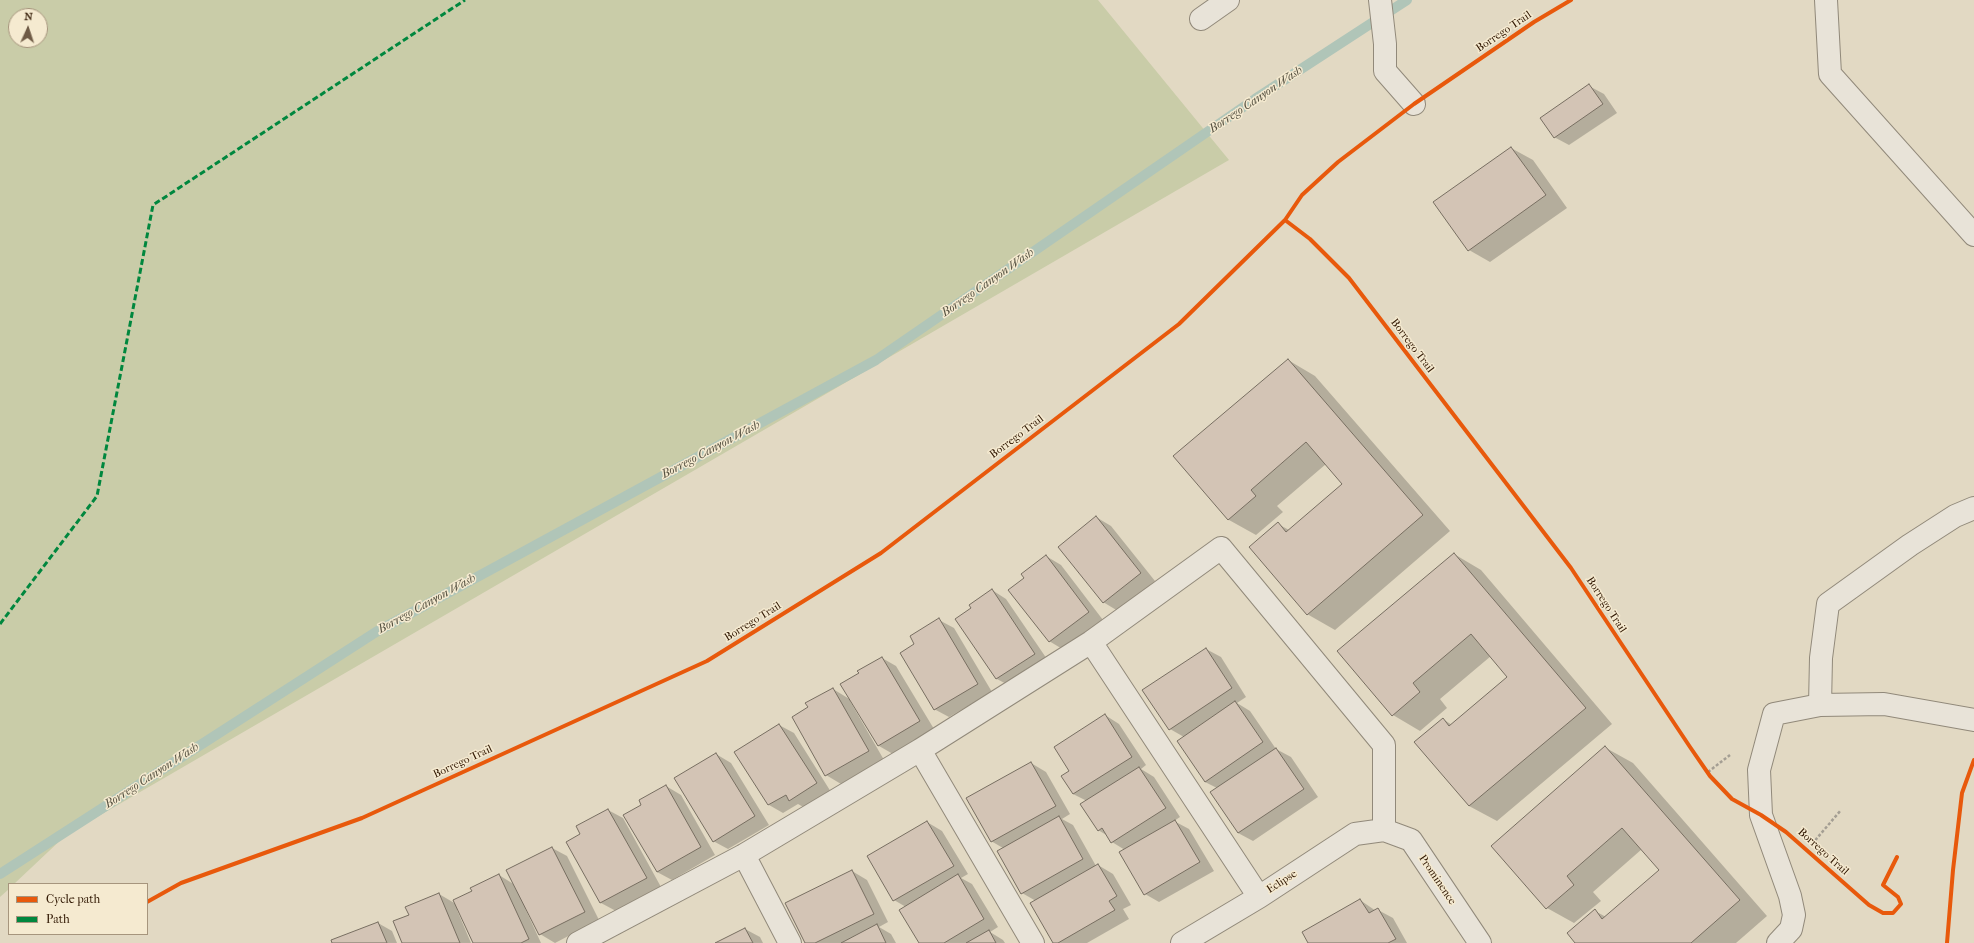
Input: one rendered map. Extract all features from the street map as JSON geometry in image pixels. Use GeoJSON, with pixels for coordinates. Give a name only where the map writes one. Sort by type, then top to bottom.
{"type":"FeatureCollection","features":[{"type":"Feature","properties":{"kind":"street"},"geometry":{"type":"LineString","coordinates":[[1201,18],[1228,0]]}},
{"type":"Feature","properties":{"kind":"street"},"geometry":{"type":"LineString","coordinates":[[1380,0],[1385,44],[1385,72],[1414,104]]}},
{"type":"Feature","properties":{"kind":"street"},"geometry":{"type":"LineString","coordinates":[[1826,0],[1830,74],[1974,235]]}},
{"type":"Feature","properties":{"kind":"street"},"geometry":{"type":"LineString","coordinates":[[1820,705],[1821,658],[1828,604],[1910,545],[1955,516],[1974,508]]}},
{"type":"Feature","properties":{"kind":"street"},"geometry":{"type":"LineString","coordinates":[[578,943],[744,855],[920,750],[1091,642],[1221,548],[1384,745],[1384,830]]}},
{"type":"Feature","properties":{"kind":"street"},"geometry":{"type":"LineString","coordinates":[[1091,642],[1259,897]]}},
{"type":"Feature","properties":{"kind":"street"},"geometry":{"type":"LineString","coordinates":[[1778,943],[1791,929],[1794,915],[1790,896],[1761,815],[1759,770],[1774,714],[1820,705],[1884,704],[1974,720]]}},
{"type":"Feature","properties":{"kind":"street"},"geometry":{"type":"LineString","coordinates":[[920,750],[1033,943]]}},
{"type":"Feature","properties":{"kind":"street","name":"Eclipse"},"geometry":{"type":"LineString","coordinates":[[1182,943],[1259,897],[1355,834],[1384,830]]}},
{"type":"Feature","properties":{"kind":"street","name":"Prominence"},"geometry":{"type":"LineString","coordinates":[[1384,830],[1411,840],[1480,943]]}},
{"type":"Feature","properties":{"kind":"street"},"geometry":{"type":"LineString","coordinates":[[744,855],[790,943]]}},
{"type":"Feature","properties":{"kind":"path"},"geometry":{"type":"LineString","coordinates":[[1703,766],[1709,774],[1730,755]]}},
{"type":"Feature","properties":{"kind":"path"},"geometry":{"type":"LineString","coordinates":[[1812,844],[1841,810]]}},
{"type":"Feature","properties":{"kind":"path"},"geometry":{"type":"LineString","coordinates":[[1814,833],[1819,836]]}},
{"type":"Feature","properties":{"kind":"green space"},"geometry":{"type":"Polygon","coordinates":[[[0,0],[1098,0],[1229,160],[66,835],[15,883],[8,883],[8,890],[0,897],[0,0]]]}},
{"type":"Feature","properties":{"kind":"building"},"geometry":{"type":"Polygon","coordinates":[[[1589,84],[1603,104],[1554,138],[1540,118],[1589,84]]]}},
{"type":"Feature","properties":{"kind":"building"},"geometry":{"type":"Polygon","coordinates":[[[1511,147],[1546,195],[1468,251],[1433,202],[1511,147]]]}},
{"type":"Feature","properties":{"kind":"building"},"geometry":{"type":"Polygon","coordinates":[[[1288,359],[1423,515],[1307,615],[1249,547],[1278,522],[1286,532],[1342,484],[1306,442],[1251,490],[1256,496],[1228,520],[1173,456],[1288,359]]]}},
{"type":"Feature","properties":{"kind":"building"},"geometry":{"type":"Polygon","coordinates":[[[1096,516],[1141,573],[1103,603],[1058,547],[1096,516]]]}},
{"type":"Feature","properties":{"kind":"building"},"geometry":{"type":"Polygon","coordinates":[[[1454,553],[1586,708],[1469,806],[1414,742],[1443,718],[1449,726],[1507,677],[1471,634],[1413,683],[1420,692],[1392,716],[1337,651],[1454,553]]]}},
{"type":"Feature","properties":{"kind":"building"},"geometry":{"type":"Polygon","coordinates":[[[1046,555],[1089,612],[1049,642],[1008,590],[1024,578],[1021,574],[1046,555]]]}},
{"type":"Feature","properties":{"kind":"building"},"geometry":{"type":"Polygon","coordinates":[[[992,589],[1035,654],[996,679],[955,619],[971,608],[969,605],[992,589]]]}},
{"type":"Feature","properties":{"kind":"building"},"geometry":{"type":"Polygon","coordinates":[[[939,618],[978,684],[934,710],[900,653],[914,644],[910,636],[939,618]]]}},
{"type":"Feature","properties":{"kind":"building"},"geometry":{"type":"Polygon","coordinates":[[[1206,648],[1232,688],[1169,730],[1142,690],[1206,648]]]}},
{"type":"Feature","properties":{"kind":"building"},"geometry":{"type":"Polygon","coordinates":[[[882,657],[920,721],[878,746],[840,684],[859,673],[857,671],[882,657]]]}},
{"type":"Feature","properties":{"kind":"building"},"geometry":{"type":"Polygon","coordinates":[[[833,688],[869,751],[825,776],[792,717],[808,707],[805,703],[833,688]]]}},
{"type":"Feature","properties":{"kind":"building"},"geometry":{"type":"Polygon","coordinates":[[[1235,701],[1263,742],[1205,782],[1177,741],[1235,701]]]}},
{"type":"Feature","properties":{"kind":"building"},"geometry":{"type":"Polygon","coordinates":[[[1105,714],[1132,757],[1073,794],[1061,776],[1069,771],[1054,747],[1105,714]]]}},
{"type":"Feature","properties":{"kind":"building"},"geometry":{"type":"Polygon","coordinates":[[[779,724],[817,783],[789,801],[786,795],[768,805],[734,752],[779,724]]]}},
{"type":"Feature","properties":{"kind":"building"},"geometry":{"type":"Polygon","coordinates":[[[1605,746],[1740,900],[1691,943],[1575,943],[1567,933],[1595,909],[1602,919],[1659,870],[1622,828],[1567,876],[1574,885],[1546,909],[1491,846],[1605,746]]]}},
{"type":"Feature","properties":{"kind":"building"},"geometry":{"type":"Polygon","coordinates":[[[1276,748],[1304,789],[1238,833],[1210,792],[1276,748]]]}},
{"type":"Feature","properties":{"kind":"building"},"geometry":{"type":"Polygon","coordinates":[[[716,753],[755,816],[713,842],[674,778],[716,753]]]}},
{"type":"Feature","properties":{"kind":"building"},"geometry":{"type":"Polygon","coordinates":[[[1031,762],[1056,806],[991,842],[966,798],[1031,762]]]}},
{"type":"Feature","properties":{"kind":"building"},"geometry":{"type":"Polygon","coordinates":[[[1139,767],[1166,808],[1111,843],[1102,828],[1098,831],[1080,804],[1139,767]]]}},
{"type":"Feature","properties":{"kind":"building"},"geometry":{"type":"Polygon","coordinates":[[[666,785],[701,847],[657,872],[623,815],[641,805],[639,800],[666,785]]]}},
{"type":"Feature","properties":{"kind":"building"},"geometry":{"type":"Polygon","coordinates":[[[608,809],[647,878],[600,903],[566,842],[580,834],[576,826],[608,809]]]}},
{"type":"Feature","properties":{"kind":"building"},"geometry":{"type":"Polygon","coordinates":[[[1059,816],[1083,859],[1021,894],[997,851],[1059,816]]]}},
{"type":"Feature","properties":{"kind":"building"},"geometry":{"type":"Polygon","coordinates":[[[1175,820],[1200,862],[1144,895],[1119,852],[1175,820]]]}},
{"type":"Feature","properties":{"kind":"building"},"geometry":{"type":"Polygon","coordinates":[[[927,821],[954,866],[893,901],[867,856],[927,821]]]}},
{"type":"Feature","properties":{"kind":"building"},"geometry":{"type":"Polygon","coordinates":[[[552,847],[585,912],[539,935],[506,870],[552,847]]]}},
{"type":"Feature","properties":{"kind":"building"},"geometry":{"type":"Polygon","coordinates":[[[1098,864],[1117,896],[1109,901],[1115,910],[1058,943],[1053,943],[1030,903],[1098,864]]]}},
{"type":"Feature","properties":{"kind":"building"},"geometry":{"type":"Polygon","coordinates":[[[852,870],[874,914],[815,943],[805,943],[785,903],[852,870]]]}},
{"type":"Feature","properties":{"kind":"building"},"geometry":{"type":"Polygon","coordinates":[[[499,874],[529,939],[521,943],[473,943],[453,900],[472,891],[470,888],[499,874]]]}},
{"type":"Feature","properties":{"kind":"building"},"geometry":{"type":"Polygon","coordinates":[[[958,874],[984,919],[944,943],[919,943],[899,910],[958,874]]]}},
{"type":"Feature","properties":{"kind":"building"},"geometry":{"type":"Polygon","coordinates":[[[439,893],[460,943],[402,943],[393,921],[409,915],[405,907],[439,893]]]}},
{"type":"Feature","properties":{"kind":"building"},"geometry":{"type":"Polygon","coordinates":[[[1360,899],[1369,913],[1378,908],[1396,939],[1388,943],[1308,943],[1302,932],[1360,899]]]}},
{"type":"Feature","properties":{"kind":"building"},"geometry":{"type":"Polygon","coordinates":[[[378,922],[387,943],[332,943],[331,940],[378,922]]]}},
{"type":"Feature","properties":{"kind":"building"},"geometry":{"type":"Polygon","coordinates":[[[877,924],[886,943],[841,943],[877,924]]]}},
{"type":"Feature","properties":{"kind":"building"},"geometry":{"type":"Polygon","coordinates":[[[745,928],[753,943],[715,943],[745,928]]]}},
{"type":"Feature","properties":{"kind":"building"},"geometry":{"type":"Polygon","coordinates":[[[989,930],[996,943],[966,943],[989,930]]]}},
{"type":"Feature","properties":{"kind":"waterway","name":"Borrego Canyon Wash"},"geometry":{"type":"LineString","coordinates":[[0,874],[376,632],[876,360],[1255,99],[1407,0]]}},
{"type":"Feature","properties":{"kind":"marked path"},"geometry":{"type":"LineString","coordinates":[[0,624],[97,496],[153,205],[465,0]]}},
{"type":"Feature","properties":{"kind":"cycle path","name":"Borrego Trail"},"geometry":{"type":"LineString","coordinates":[[1285,220],[1302,195],[1338,162],[1414,104],[1534,22],[1571,0]]}},
{"type":"Feature","properties":{"kind":"cycle path","name":"Borrego Trail"},"geometry":{"type":"LineString","coordinates":[[148,901],[181,883],[362,818],[707,661],[881,553],[1179,324],[1285,220],[1310,239],[1349,278],[1571,568],[1710,776],[1732,799],[1761,815],[1786,832],[1869,905],[1883,913],[1893,913],[1901,904],[1898,897],[1883,885],[1897,857]]}},
{"type":"Feature","properties":{"kind":"cycle path"},"geometry":{"type":"LineString","coordinates":[[1947,943],[1953,870],[1962,793],[1974,760]]}}]}
